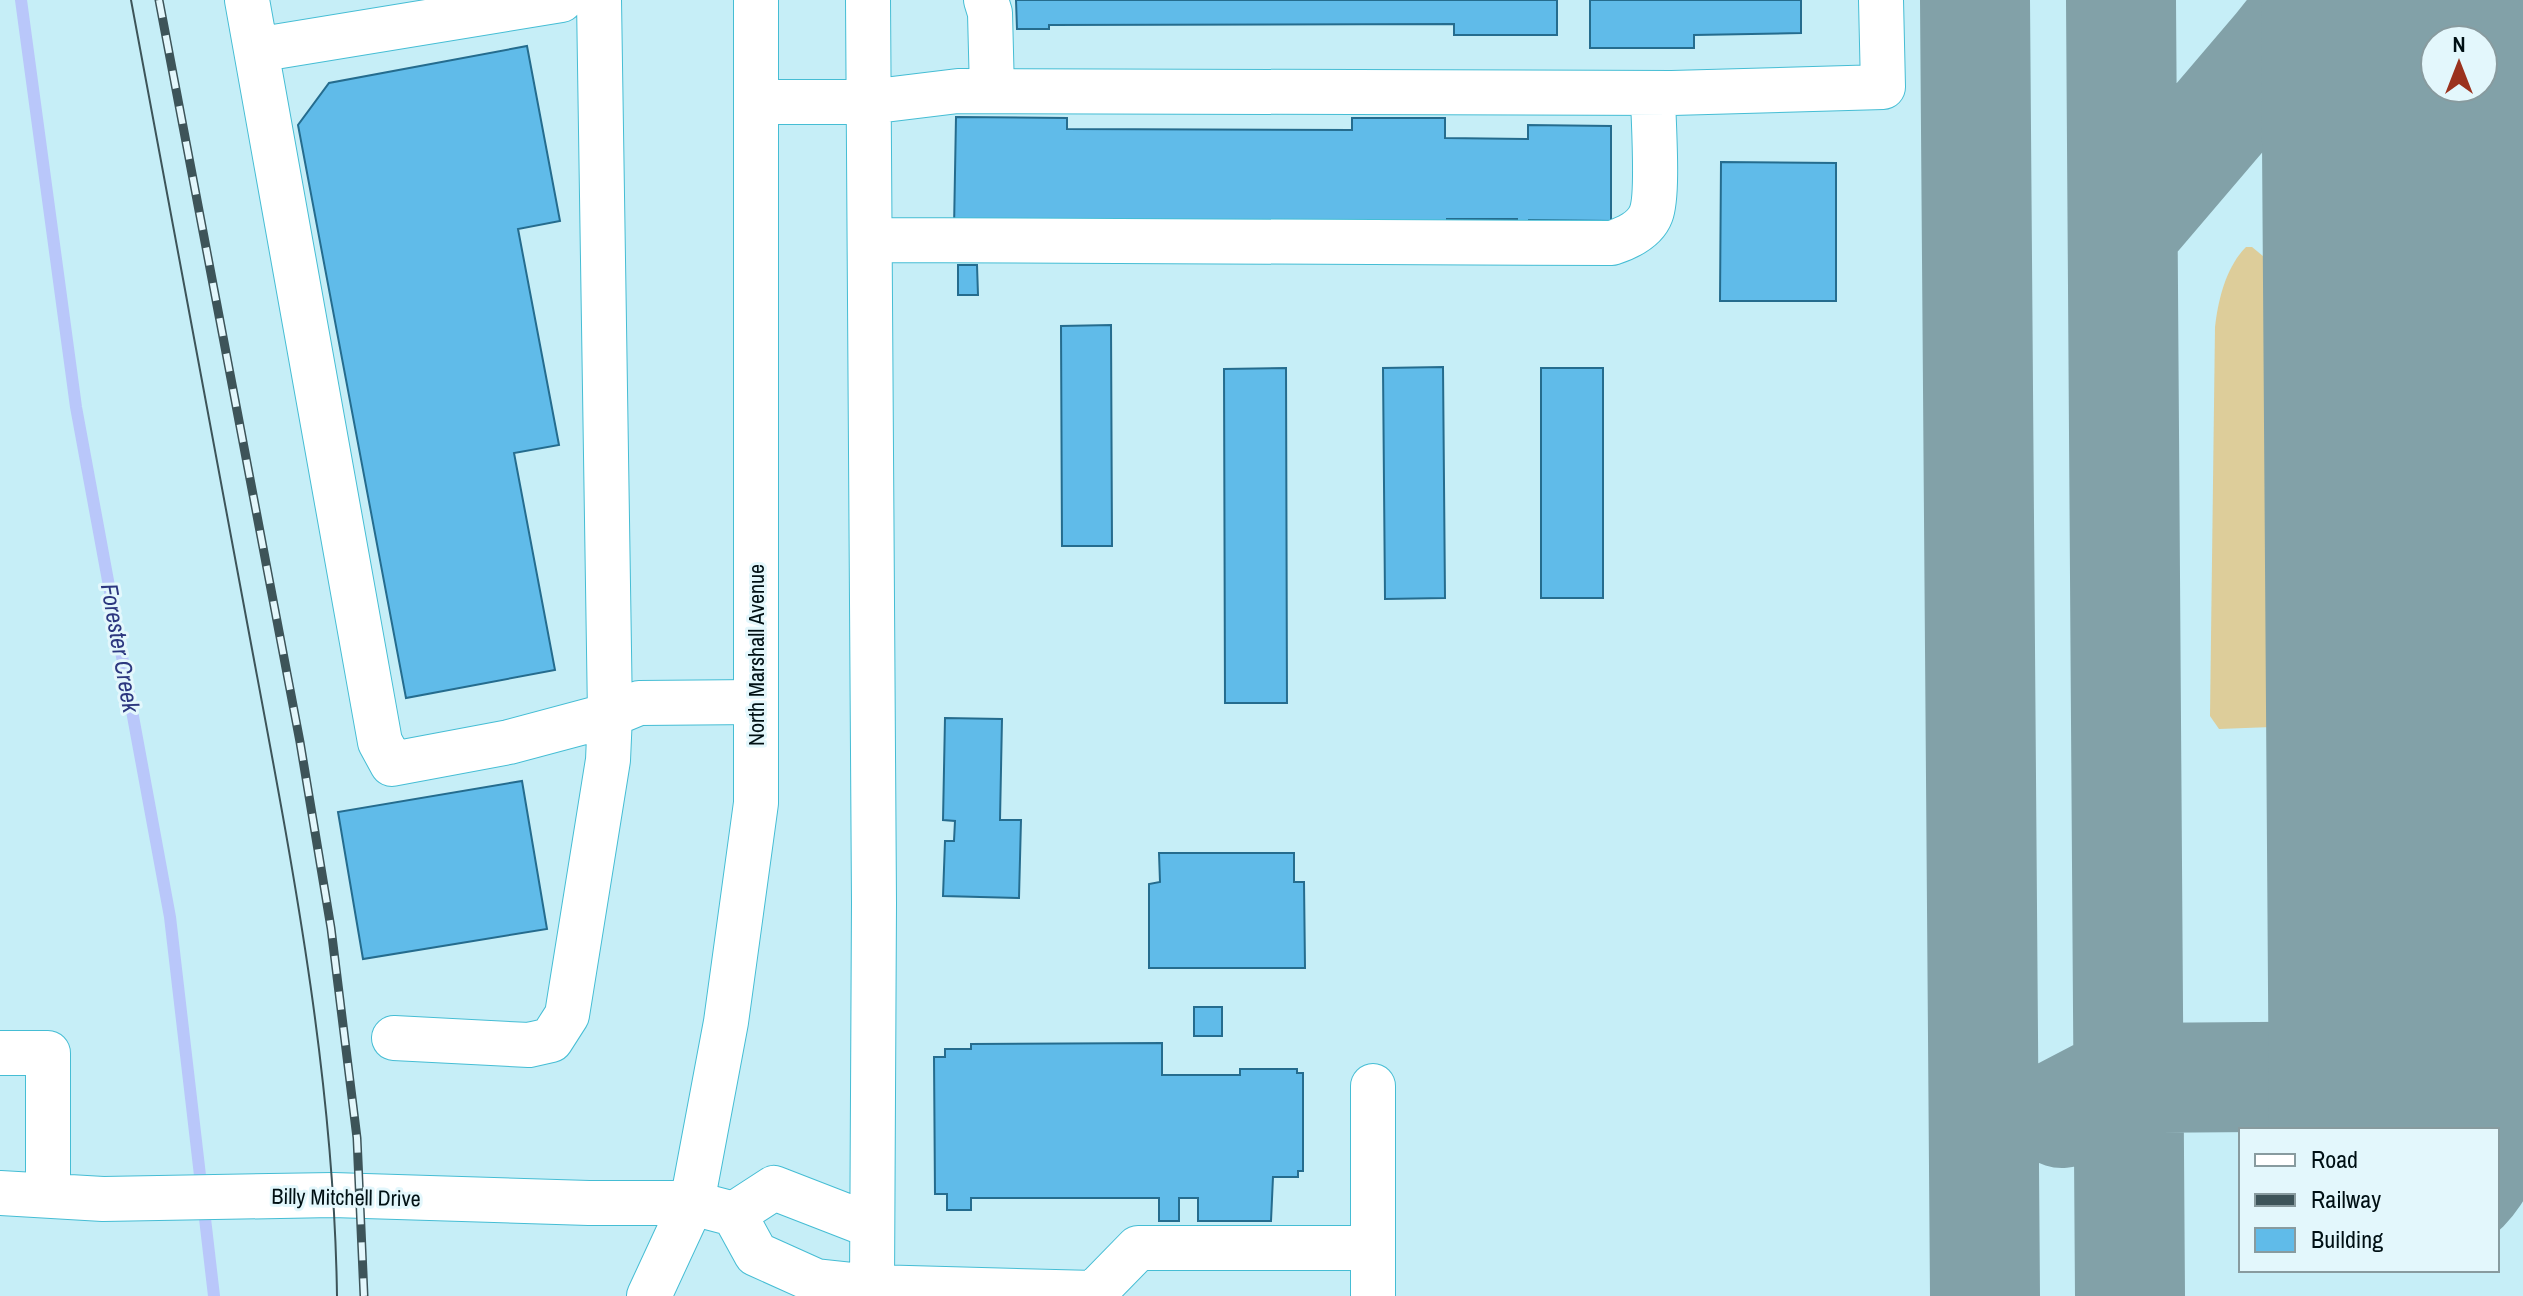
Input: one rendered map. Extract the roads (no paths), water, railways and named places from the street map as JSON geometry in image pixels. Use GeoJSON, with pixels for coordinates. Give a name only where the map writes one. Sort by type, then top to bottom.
{"type":"FeatureCollection","features":[{"type":"Feature","properties":{"kind":"main road"},"geometry":{"type":"LineString","coordinates":[[247,0],[380,742],[392,764],[509,742],[610,715],[639,703],[756,702]]}},
{"type":"Feature","properties":{"kind":"main road"},"geometry":{"type":"LineString","coordinates":[[256,50],[561,0]]}},
{"type":"Feature","properties":{"kind":"main road"},"geometry":{"type":"LineString","coordinates":[[394,1038],[529,1045],[551,1040],[567,1015],[608,760],[610,715],[599,0]]}},
{"type":"Feature","properties":{"kind":"main road"},"geometry":{"type":"LineString","coordinates":[[868,0],[874,903],[872,1287]]}},
{"type":"Feature","properties":{"kind":"main road"},"geometry":{"type":"LineString","coordinates":[[986,0],[990,13],[992,91]]}},
{"type":"Feature","properties":{"kind":"main road"},"geometry":{"type":"LineString","coordinates":[[756,102],[868,102],[958,91],[1653,93],[1883,87],[1881,0]]}},
{"type":"Feature","properties":{"kind":"main road","name":"North Marshall Avenue"},"geometry":{"type":"LineString","coordinates":[[649,1296],[692,1203],[726,1022],[754,818],[756,102],[751,1]]}},
{"type":"Feature","properties":{"kind":"main road"},"geometry":{"type":"LineString","coordinates":[[870,240],[1612,243],[1629,237],[1651,214],[1654,196],[1653,93]]}},
{"type":"Feature","properties":{"kind":"main road"},"geometry":{"type":"LineString","coordinates":[[0,1053],[48,1053],[48,1194]]}},
{"type":"Feature","properties":{"kind":"main road"},"geometry":{"type":"LineString","coordinates":[[1373,1086],[1373,1296]]}},
{"type":"Feature","properties":{"kind":"main road"},"geometry":{"type":"LineString","coordinates":[[872,1226],[774,1188],[734,1214],[756,1254],[816,1281],[872,1287],[1096,1295],[1138,1248],[1373,1248]]}},
{"type":"Feature","properties":{"kind":"main road","name":"Billy Mitchell Drive"},"geometry":{"type":"LineString","coordinates":[[0,1193],[103,1199],[290,1196],[692,1203],[734,1214]]}},
{"type":"Feature","properties":{"kind":"waterway","name":"Forester Creek"},"geometry":{"type":"LineString","coordinates":[[21,0],[76,407],[170,917],[214,1296]]}},
{"type":"Feature","properties":{"kind":"tram line"},"geometry":{"type":"LineString","coordinates":[[131,0],[296,890],[328,1133],[337,1296]]}},
{"type":"Feature","properties":{"kind":"railway"},"geometry":{"type":"LineString","coordinates":[[159,0],[300,742],[331,928],[357,1138],[364,1296]]}}]}
